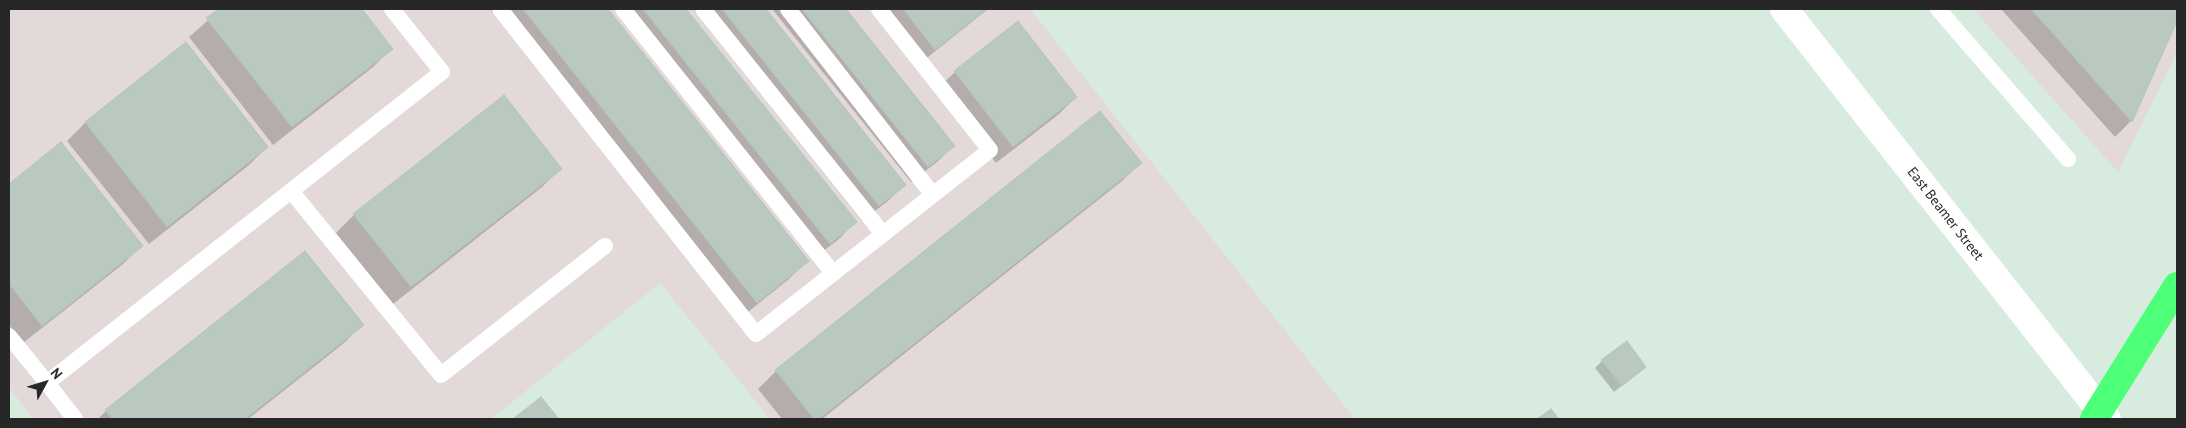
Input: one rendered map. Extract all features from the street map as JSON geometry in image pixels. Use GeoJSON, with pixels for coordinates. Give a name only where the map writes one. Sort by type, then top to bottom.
{"type":"FeatureCollection","features":[{"type":"Feature","properties":{"kind":"highway"},"geometry":{"type":"LineString","coordinates":[[2094,419],[2177,286]]}},
{"type":"Feature","properties":{"kind":"street","name":"East Beamer Street"},"geometry":{"type":"LineString","coordinates":[[1784,9],[2107,419]]}},
{"type":"Feature","properties":{"kind":"lane"},"geometry":{"type":"LineString","coordinates":[[47,383],[442,72],[392,9]]}},
{"type":"Feature","properties":{"kind":"lane"},"geometry":{"type":"LineString","coordinates":[[500,9],[756,334],[990,150],[879,9]]}},
{"type":"Feature","properties":{"kind":"lane"},"geometry":{"type":"LineString","coordinates":[[623,9],[833,274]]}},
{"type":"Feature","properties":{"kind":"lane"},"geometry":{"type":"LineString","coordinates":[[703,9],[883,234]]}},
{"type":"Feature","properties":{"kind":"lane"},"geometry":{"type":"LineString","coordinates":[[788,9],[933,195]]}},
{"type":"Feature","properties":{"kind":"lane"},"geometry":{"type":"LineString","coordinates":[[1938,9],[2068,159]]}},
{"type":"Feature","properties":{"kind":"lane"},"geometry":{"type":"LineString","coordinates":[[291,191],[441,375],[605,246]]}},
{"type":"Feature","properties":{"kind":"lane"},"geometry":{"type":"LineString","coordinates":[[9,336],[75,419]]}},
{"type":"Feature","properties":{"kind":"shaded area"},"geometry":{"type":"Polygon","coordinates":[[[9,9],[1030,9],[1355,419],[770,419],[660,283],[491,419],[34,419],[9,388],[9,9]]]}},
{"type":"Feature","properties":{"kind":"shaded area"},"geometry":{"type":"Polygon","coordinates":[[[1973,9],[2177,9],[2177,52],[2118,172],[1973,9]]]}},
{"type":"Feature","properties":{"kind":"building"},"geometry":{"type":"Polygon","coordinates":[[[219,9],[362,9],[393,49],[292,127],[206,18],[219,9]]]}},
{"type":"Feature","properties":{"kind":"building"},"geometry":{"type":"Polygon","coordinates":[[[523,9],[608,9],[809,261],[757,303],[523,9]]]}},
{"type":"Feature","properties":{"kind":"building"},"geometry":{"type":"Polygon","coordinates":[[[643,9],[686,9],[857,222],[830,244],[643,9]]]}},
{"type":"Feature","properties":{"kind":"building"},"geometry":{"type":"Polygon","coordinates":[[[722,9],[766,9],[906,185],[879,206],[722,9]]]}},
{"type":"Feature","properties":{"kind":"building"},"geometry":{"type":"Polygon","coordinates":[[[802,9],[846,9],[955,146],[928,167],[802,9]]]}},
{"type":"Feature","properties":{"kind":"building"},"geometry":{"type":"Polygon","coordinates":[[[903,9],[987,9],[935,50],[903,9]]]}},
{"type":"Feature","properties":{"kind":"building"},"geometry":{"type":"Polygon","coordinates":[[[2031,9],[2177,9],[2177,21],[2132,122],[2031,9]]]}},
{"type":"Feature","properties":{"kind":"building"},"geometry":{"type":"Polygon","coordinates":[[[1018,21],[1077,97],[1013,147],[954,71],[1018,21]]]}},
{"type":"Feature","properties":{"kind":"building"},"geometry":{"type":"Polygon","coordinates":[[[186,42],[268,147],[167,227],[85,122],[186,42]]]}},
{"type":"Feature","properties":{"kind":"building"},"geometry":{"type":"Polygon","coordinates":[[[504,95],[562,169],[411,287],[353,214],[504,95]]]}},
{"type":"Feature","properties":{"kind":"building"},"geometry":{"type":"Polygon","coordinates":[[[1100,111],[1142,163],[819,419],[814,419],[775,370],[1100,111]]]}},
{"type":"Feature","properties":{"kind":"building"},"geometry":{"type":"Polygon","coordinates":[[[61,142],[143,246],[42,326],[9,284],[9,184],[61,142]]]}},
{"type":"Feature","properties":{"kind":"building"},"geometry":{"type":"Polygon","coordinates":[[[305,251],[364,325],[245,419],[113,419],[105,410],[305,251]]]}},
{"type":"Feature","properties":{"kind":"building"},"geometry":{"type":"Polygon","coordinates":[[[1627,341],[1646,367],[1622,386],[1601,360],[1627,341]]]}},
{"type":"Feature","properties":{"kind":"building"},"geometry":{"type":"Polygon","coordinates":[[[541,397],[559,419],[513,419],[541,397]]]}},
{"type":"Feature","properties":{"kind":"building"},"geometry":{"type":"Polygon","coordinates":[[[1551,409],[1559,419],[1537,419],[1551,409]]]}}]}
